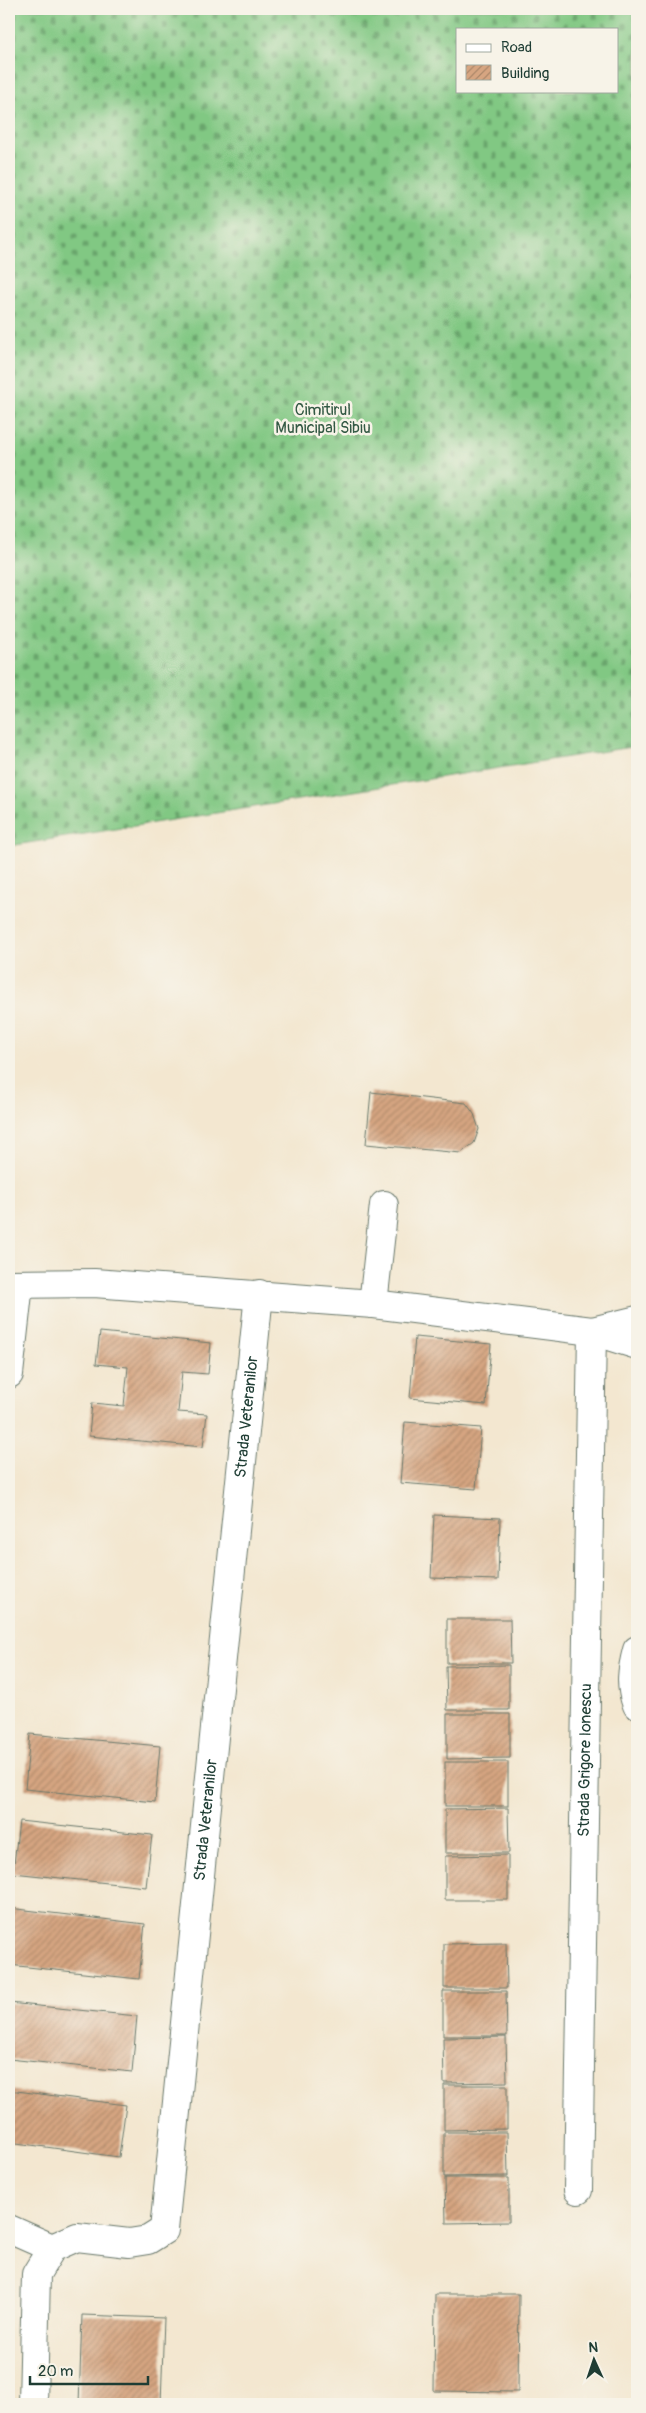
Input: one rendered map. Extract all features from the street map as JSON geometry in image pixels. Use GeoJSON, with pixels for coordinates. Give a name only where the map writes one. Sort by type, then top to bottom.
{"type":"FeatureCollection","features":[{"type":"Feature","properties":{"kind":"street"},"geometry":{"type":"LineString","coordinates":[[374,1304],[384,1205]]}},
{"type":"Feature","properties":{"kind":"street"},"geometry":{"type":"LineString","coordinates":[[9,1374],[14,1284],[94,1283],[374,1304],[592,1331],[637,1345]]}},
{"type":"Feature","properties":{"kind":"street","name":"Strada Veteranilor"},"geometry":{"type":"LineString","coordinates":[[52,2248],[76,2237],[129,2243],[148,2240],[164,2230],[259,1294]]}},
{"type":"Feature","properties":{"kind":"street"},"geometry":{"type":"LineString","coordinates":[[592,1331],[637,1320]]}},
{"type":"Feature","properties":{"kind":"street","name":"Strada Grigore Ionescu"},"geometry":{"type":"LineString","coordinates":[[578,2190],[592,1331]]}},
{"type":"Feature","properties":{"kind":"street"},"geometry":{"type":"LineString","coordinates":[[637,1650],[631,1672],[632,1693],[637,1704]]}},
{"type":"Feature","properties":{"kind":"street"},"geometry":{"type":"LineString","coordinates":[[9,2229],[52,2248],[36,2274],[33,2404]]}},
{"type":"Feature","properties":{"kind":"green space","name":"Cimitirul Municipal Sibiu"},"geometry":{"type":"Polygon","coordinates":[[[9,9],[637,9],[637,746],[9,846],[9,9]]]}},
{"type":"Feature","properties":{"kind":"building"},"geometry":{"type":"Polygon","coordinates":[[[371,1092],[466,1103],[474,1114],[479,1129],[474,1143],[461,1153],[366,1144],[371,1092]]]}},
{"type":"Feature","properties":{"kind":"building"},"geometry":{"type":"Polygon","coordinates":[[[100,1332],[211,1343],[208,1374],[182,1372],[178,1412],[207,1414],[203,1447],[89,1436],[92,1403],[124,1406],[128,1367],[96,1364],[100,1332]]]}},
{"type":"Feature","properties":{"kind":"building"},"geometry":{"type":"Polygon","coordinates":[[[415,1337],[491,1344],[486,1405],[410,1398],[415,1337]]]}},
{"type":"Feature","properties":{"kind":"building"},"geometry":{"type":"Polygon","coordinates":[[[405,1422],[481,1428],[476,1489],[400,1483],[405,1422]]]}},
{"type":"Feature","properties":{"kind":"building"},"geometry":{"type":"Polygon","coordinates":[[[434,1515],[500,1518],[498,1580],[431,1578],[434,1515]]]}},
{"type":"Feature","properties":{"kind":"building"},"geometry":{"type":"Polygon","coordinates":[[[447,1619],[510,1619],[511,1663],[447,1663],[447,1619]]]}},
{"type":"Feature","properties":{"kind":"building"},"geometry":{"type":"Polygon","coordinates":[[[509,1665],[509,1710],[447,1710],[446,1666],[509,1665]]]}},
{"type":"Feature","properties":{"kind":"building"},"geometry":{"type":"Polygon","coordinates":[[[447,1714],[510,1714],[510,1758],[447,1759],[447,1714]]]}},
{"type":"Feature","properties":{"kind":"building"},"geometry":{"type":"Polygon","coordinates":[[[30,1734],[160,1746],[155,1802],[25,1789],[30,1734]]]}},
{"type":"Feature","properties":{"kind":"building"},"geometry":{"type":"Polygon","coordinates":[[[445,1762],[508,1762],[508,1806],[445,1806],[445,1762]]]}},
{"type":"Feature","properties":{"kind":"building"},"geometry":{"type":"Polygon","coordinates":[[[508,1808],[509,1853],[445,1853],[445,1809],[508,1808]]]}},
{"type":"Feature","properties":{"kind":"building"},"geometry":{"type":"Polygon","coordinates":[[[19,1821],[152,1835],[146,1887],[13,1873],[19,1821]]]}},
{"type":"Feature","properties":{"kind":"building"},"geometry":{"type":"Polygon","coordinates":[[[508,1855],[508,1900],[445,1900],[445,1856],[508,1855]]]}},
{"type":"Feature","properties":{"kind":"building"},"geometry":{"type":"Polygon","coordinates":[[[9,1908],[145,1924],[139,1979],[9,1965],[9,1908]]]}},
{"type":"Feature","properties":{"kind":"building"},"geometry":{"type":"Polygon","coordinates":[[[506,1943],[507,1988],[444,1988],[444,1944],[506,1943]]]}},
{"type":"Feature","properties":{"kind":"building"},"geometry":{"type":"Polygon","coordinates":[[[443,1991],[506,1991],[507,2036],[443,2036],[443,1991]]]}},
{"type":"Feature","properties":{"kind":"building"},"geometry":{"type":"Polygon","coordinates":[[[9,2003],[137,2016],[132,2072],[9,2059],[9,2003]]]}},
{"type":"Feature","properties":{"kind":"building"},"geometry":{"type":"Polygon","coordinates":[[[506,2037],[507,2082],[444,2083],[443,2038],[506,2037]]]}},
{"type":"Feature","properties":{"kind":"building"},"geometry":{"type":"Polygon","coordinates":[[[444,2085],[507,2085],[507,2129],[444,2130],[444,2085]]]}},
{"type":"Feature","properties":{"kind":"building"},"geometry":{"type":"Polygon","coordinates":[[[9,2090],[126,2105],[119,2157],[9,2142],[9,2090]]]}},
{"type":"Feature","properties":{"kind":"building"},"geometry":{"type":"Polygon","coordinates":[[[444,2132],[507,2132],[508,2176],[444,2177],[444,2132]]]}},
{"type":"Feature","properties":{"kind":"building"},"geometry":{"type":"Polygon","coordinates":[[[445,2178],[509,2178],[509,2222],[446,2223],[445,2178]]]}},
{"type":"Feature","properties":{"kind":"building"},"geometry":{"type":"Polygon","coordinates":[[[435,2294],[519,2294],[518,2392],[434,2391],[435,2294]]]}},
{"type":"Feature","properties":{"kind":"building"},"geometry":{"type":"Polygon","coordinates":[[[82,2315],[164,2318],[161,2404],[79,2404],[82,2315]]]}}]}
